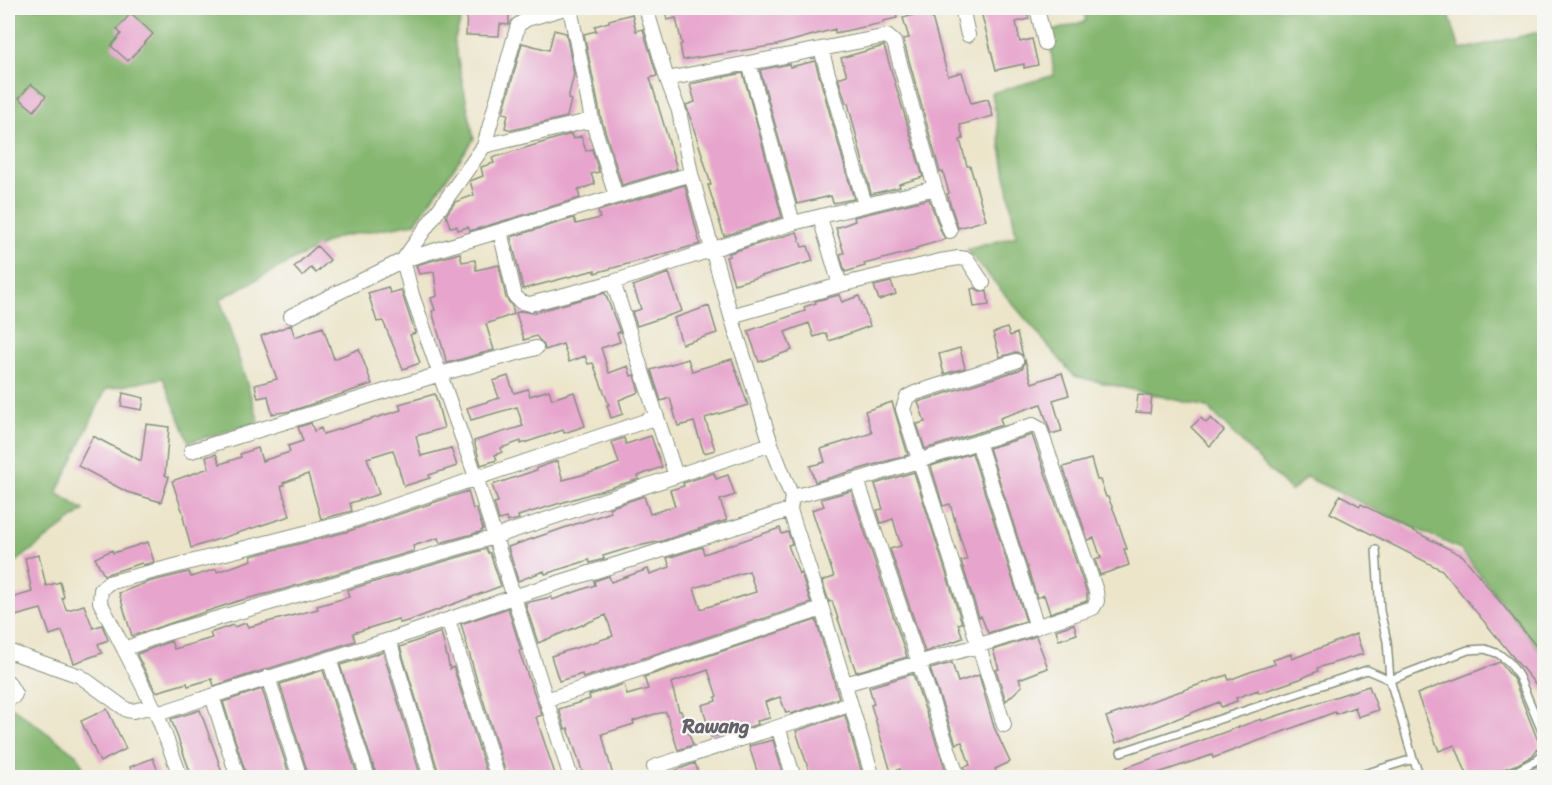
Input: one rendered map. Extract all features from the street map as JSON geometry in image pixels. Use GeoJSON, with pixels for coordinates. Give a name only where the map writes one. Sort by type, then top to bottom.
{"type":"FeatureCollection","features":[{"type":"Feature","properties":{"kind":"street"},"geometry":{"type":"LineString","coordinates":[[566,8],[527,19],[518,25],[484,146],[403,260],[412,295],[476,477],[572,777]]}},
{"type":"Feature","properties":{"kind":"street"},"geometry":{"type":"LineString","coordinates":[[570,8],[592,120],[616,196]]}},
{"type":"Feature","properties":{"kind":"street"},"geometry":{"type":"LineString","coordinates":[[646,8],[666,80],[679,111],[692,174],[731,316],[791,504],[873,777]]}},
{"type":"Feature","properties":{"kind":"street"},"geometry":{"type":"LineString","coordinates":[[962,8],[968,35]]}},
{"type":"Feature","properties":{"kind":"street"},"geometry":{"type":"LineString","coordinates":[[1037,8],[1045,43]]}},
{"type":"Feature","properties":{"kind":"street"},"geometry":{"type":"LineString","coordinates":[[666,80],[887,36],[894,42],[935,188],[950,231]]}},
{"type":"Feature","properties":{"kind":"street"},"geometry":{"type":"LineString","coordinates":[[821,49],[865,205]]}},
{"type":"Feature","properties":{"kind":"street"},"geometry":{"type":"LineString","coordinates":[[749,63],[793,223]]}},
{"type":"Feature","properties":{"kind":"street"},"geometry":{"type":"LineString","coordinates":[[484,146],[592,120]]}},
{"type":"Feature","properties":{"kind":"street"},"geometry":{"type":"LineString","coordinates":[[291,316],[403,260],[692,174]]}},
{"type":"Feature","properties":{"kind":"street"},"geometry":{"type":"LineString","coordinates":[[500,231],[515,296],[521,302],[530,304],[613,282],[793,223],[935,188]]}},
{"type":"Feature","properties":{"kind":"street"},"geometry":{"type":"LineString","coordinates":[[820,218],[840,285]]}},
{"type":"Feature","properties":{"kind":"street"},"geometry":{"type":"LineString","coordinates":[[731,316],[840,285],[959,258],[968,259],[983,283]]}},
{"type":"Feature","properties":{"kind":"street"},"geometry":{"type":"LineString","coordinates":[[613,282],[676,476]]}},
{"type":"Feature","properties":{"kind":"street"},"geometry":{"type":"LineString","coordinates":[[191,451],[440,374],[536,348]]}},
{"type":"Feature","properties":{"kind":"street"},"geometry":{"type":"LineString","coordinates":[[1004,725],[903,408],[907,397],[1016,361]]}},
{"type":"Feature","properties":{"kind":"street"},"geometry":{"type":"LineString","coordinates":[[181,777],[155,710],[100,602],[101,590],[108,583],[344,522],[657,417]]}},
{"type":"Feature","properties":{"kind":"street"},"geometry":{"type":"LineString","coordinates":[[8,651],[80,676],[127,710],[155,710],[212,696],[389,640],[857,480],[1033,425],[1040,429],[1096,591],[1097,601],[1093,608],[977,646],[845,684]]}},
{"type":"Feature","properties":{"kind":"street"},"geometry":{"type":"LineString","coordinates":[[978,442],[1037,627]]}},
{"type":"Feature","properties":{"kind":"street"},"geometry":{"type":"LineString","coordinates":[[124,649],[164,634],[494,537],[771,444]]}},
{"type":"Feature","properties":{"kind":"street"},"geometry":{"type":"LineString","coordinates":[[857,480],[958,777]]}},
{"type":"Feature","properties":{"kind":"street"},"geometry":{"type":"LineString","coordinates":[[546,700],[822,609]]}},
{"type":"Feature","properties":{"kind":"street"},"geometry":{"type":"LineString","coordinates":[[448,620],[498,777]]}},
{"type":"Feature","properties":{"kind":"street"},"geometry":{"type":"LineString","coordinates":[[389,640],[431,777]]}},
{"type":"Feature","properties":{"kind":"street"},"geometry":{"type":"LineString","coordinates":[[329,659],[368,777]]}},
{"type":"Feature","properties":{"kind":"street"},"geometry":{"type":"LineString","coordinates":[[268,677],[300,777]]}},
{"type":"Feature","properties":{"kind":"street"},"geometry":{"type":"LineString","coordinates":[[8,682],[15,694],[8,698]]}},
{"type":"Feature","properties":{"kind":"street"},"geometry":{"type":"LineString","coordinates":[[212,696],[238,777]]}},
{"type":"Feature","properties":{"kind":"street"},"geometry":{"type":"LineString","coordinates":[[654,767],[850,704]]}},
{"type":"Feature","properties":{"kind":"street"},"geometry":{"type":"LineString","coordinates":[[778,727],[794,777]]}},
{"type":"Feature","properties":{"kind":"lane"},"geometry":{"type":"LineString","coordinates":[[1376,550],[1380,611],[1387,641],[1390,680],[1413,759],[1421,777]]}},
{"type":"Feature","properties":{"kind":"lane"},"geometry":{"type":"LineString","coordinates":[[1121,752],[1367,670],[1390,680],[1468,650],[1485,649],[1499,654],[1510,663],[1519,676],[1545,736]]}},
{"type":"Feature","properties":{"kind":"lane"},"geometry":{"type":"LineString","coordinates":[[1503,777],[1535,761],[1545,750]]}},
{"type":"Feature","properties":{"kind":"lane"},"geometry":{"type":"LineString","coordinates":[[1351,777],[1413,759]]}},
{"type":"Feature","properties":{"kind":"green space"},"geometry":{"type":"Polygon","coordinates":[[[8,8],[465,8],[454,41],[474,139],[415,223],[337,237],[220,299],[259,422],[189,442],[163,378],[106,389],[57,493],[84,510],[8,568],[8,8]]]}},
{"type":"Feature","properties":{"kind":"green space"},"geometry":{"type":"Polygon","coordinates":[[[1083,8],[1447,8],[1460,50],[1544,31],[1544,651],[1542,654],[1460,549],[1306,477],[1291,492],[1207,407],[1074,376],[967,250],[1016,236],[992,93],[1054,75],[1049,32],[1086,21],[1083,8]]]}},
{"type":"Feature","properties":{"kind":"green space"},"geometry":{"type":"Polygon","coordinates":[[[8,704],[78,756],[87,777],[8,777],[8,704]]]}},
{"type":"Feature","properties":{"kind":"building"},"geometry":{"type":"Polygon","coordinates":[[[665,8],[895,8],[897,18],[835,33],[835,29],[777,45],[683,60],[676,18],[667,20],[665,8]]]}},
{"type":"Feature","properties":{"kind":"building"},"geometry":{"type":"Polygon","coordinates":[[[980,8],[1026,8],[1029,19],[1016,22],[1020,42],[1032,39],[1038,65],[1024,68],[1024,64],[996,70],[980,8]]]}},
{"type":"Feature","properties":{"kind":"building"},"geometry":{"type":"Polygon","coordinates":[[[467,9],[509,11],[509,25],[500,24],[499,36],[466,35],[467,9]]]}},
{"type":"Feature","properties":{"kind":"building"},"geometry":{"type":"Polygon","coordinates":[[[930,10],[948,76],[962,72],[971,103],[988,99],[993,116],[960,125],[963,139],[960,140],[967,166],[970,166],[986,220],[958,228],[903,39],[909,38],[903,18],[930,10]]]}},
{"type":"Feature","properties":{"kind":"building"},"geometry":{"type":"Polygon","coordinates":[[[131,13],[153,34],[128,61],[111,46],[121,34],[117,29],[131,13]]]}},
{"type":"Feature","properties":{"kind":"building"},"geometry":{"type":"Polygon","coordinates":[[[632,14],[636,31],[643,29],[657,76],[650,78],[677,169],[622,185],[601,118],[584,34],[596,31],[595,26],[609,22],[609,20],[632,14]]]}},
{"type":"Feature","properties":{"kind":"building"},"geometry":{"type":"Polygon","coordinates":[[[554,30],[566,33],[574,74],[568,99],[571,100],[567,117],[512,130],[505,128],[508,114],[503,113],[522,43],[549,50],[554,30]]]}},
{"type":"Feature","properties":{"kind":"building"},"geometry":{"type":"Polygon","coordinates":[[[884,46],[923,177],[899,184],[900,187],[871,194],[848,103],[846,103],[838,78],[847,75],[841,58],[884,46]]]}},
{"type":"Feature","properties":{"kind":"building"},"geometry":{"type":"Polygon","coordinates":[[[815,61],[854,199],[833,203],[831,196],[797,204],[760,70],[789,64],[790,67],[815,61]]]}},
{"type":"Feature","properties":{"kind":"building"},"geometry":{"type":"Polygon","coordinates":[[[743,73],[782,217],[724,236],[686,105],[695,102],[690,84],[743,73]]]}},
{"type":"Feature","properties":{"kind":"building"},"geometry":{"type":"Polygon","coordinates":[[[31,84],[46,96],[34,111],[19,98],[31,84]]]}},
{"type":"Feature","properties":{"kind":"building"},"geometry":{"type":"Polygon","coordinates":[[[571,134],[573,139],[581,136],[586,151],[592,149],[599,172],[591,174],[595,184],[578,190],[580,198],[470,231],[468,227],[458,230],[457,226],[450,227],[446,215],[455,202],[474,195],[470,181],[483,176],[481,167],[494,163],[492,158],[571,134]]]}},
{"type":"Feature","properties":{"kind":"building"},"geometry":{"type":"Polygon","coordinates":[[[685,185],[700,244],[595,273],[595,270],[523,289],[511,237],[574,218],[576,224],[600,218],[598,211],[685,185]]]}},
{"type":"Feature","properties":{"kind":"building"},"geometry":{"type":"Polygon","coordinates":[[[929,199],[946,239],[845,272],[840,254],[844,253],[836,228],[855,221],[854,217],[929,199]]]}},
{"type":"Feature","properties":{"kind":"building"},"geometry":{"type":"Polygon","coordinates":[[[797,232],[802,247],[808,246],[813,261],[734,284],[726,257],[730,256],[729,253],[797,232]]]}},
{"type":"Feature","properties":{"kind":"building"},"geometry":{"type":"Polygon","coordinates":[[[317,246],[330,260],[316,273],[311,268],[302,276],[294,267],[317,246]]]}},
{"type":"Feature","properties":{"kind":"building"},"geometry":{"type":"Polygon","coordinates":[[[460,253],[462,262],[475,260],[476,270],[499,265],[506,298],[514,314],[486,324],[494,350],[447,363],[432,311],[435,310],[431,298],[437,296],[434,272],[419,274],[416,265],[460,253]]]}},
{"type":"Feature","properties":{"kind":"building"},"geometry":{"type":"Polygon","coordinates":[[[669,273],[682,311],[637,326],[632,312],[641,309],[633,286],[669,273]]]}},
{"type":"Feature","properties":{"kind":"building"},"geometry":{"type":"Polygon","coordinates":[[[891,282],[896,294],[879,300],[874,286],[891,282]]]}},
{"type":"Feature","properties":{"kind":"building"},"geometry":{"type":"Polygon","coordinates":[[[388,287],[390,293],[401,290],[415,333],[410,335],[420,363],[403,369],[383,321],[377,322],[368,293],[388,287]]]}},
{"type":"Feature","properties":{"kind":"building"},"geometry":{"type":"Polygon","coordinates":[[[971,289],[987,291],[989,305],[974,307],[971,289]]]}},
{"type":"Feature","properties":{"kind":"building"},"geometry":{"type":"Polygon","coordinates":[[[605,293],[620,332],[617,333],[620,342],[601,348],[609,373],[628,366],[631,376],[634,375],[639,392],[619,400],[623,414],[611,418],[607,405],[609,405],[593,363],[588,364],[585,356],[569,362],[563,344],[545,350],[544,345],[536,336],[524,340],[516,313],[521,311],[532,313],[605,293]]]}},
{"type":"Feature","properties":{"kind":"building"},"geometry":{"type":"Polygon","coordinates":[[[839,295],[842,302],[859,296],[870,326],[829,341],[826,333],[814,337],[809,323],[785,332],[792,350],[759,362],[748,331],[805,311],[804,307],[816,303],[815,301],[839,295]]]}},
{"type":"Feature","properties":{"kind":"building"},"geometry":{"type":"Polygon","coordinates":[[[709,306],[717,333],[682,344],[674,318],[709,306]]]}},
{"type":"Feature","properties":{"kind":"building"},"geometry":{"type":"Polygon","coordinates":[[[291,325],[295,337],[323,327],[334,359],[359,349],[372,384],[291,411],[272,414],[268,396],[258,398],[255,385],[277,379],[261,336],[291,325]]]}},
{"type":"Feature","properties":{"kind":"building"},"geometry":{"type":"Polygon","coordinates":[[[1007,328],[1010,336],[1017,333],[1023,356],[1017,352],[1000,357],[993,333],[1007,328]]]}},
{"type":"Feature","properties":{"kind":"building"},"geometry":{"type":"Polygon","coordinates":[[[960,348],[965,368],[944,374],[939,354],[960,348]]]}},
{"type":"Feature","properties":{"kind":"building"},"geometry":{"type":"Polygon","coordinates":[[[688,359],[692,371],[732,359],[748,405],[705,418],[715,450],[704,453],[694,422],[678,426],[670,398],[661,401],[651,370],[688,359]]]}},
{"type":"Feature","properties":{"kind":"building"},"geometry":{"type":"Polygon","coordinates":[[[1025,360],[1032,383],[1062,373],[1069,395],[1053,400],[1062,431],[1051,434],[1041,404],[1000,418],[1002,425],[925,449],[917,424],[925,422],[918,402],[1019,370],[1023,367],[1025,360]]]}},
{"type":"Feature","properties":{"kind":"building"},"geometry":{"type":"Polygon","coordinates":[[[508,376],[514,393],[528,389],[530,396],[549,390],[552,399],[574,392],[585,426],[501,448],[502,452],[495,455],[497,460],[481,465],[474,441],[523,426],[517,407],[471,420],[467,408],[499,398],[493,381],[508,376]]]}},
{"type":"Feature","properties":{"kind":"building"},"geometry":{"type":"Polygon","coordinates":[[[123,393],[144,398],[142,410],[121,406],[123,393]]]}},
{"type":"Feature","properties":{"kind":"building"},"geometry":{"type":"Polygon","coordinates":[[[435,394],[444,428],[416,436],[421,456],[451,448],[457,466],[404,486],[393,450],[367,458],[379,494],[350,503],[352,511],[321,519],[308,474],[283,483],[284,485],[281,486],[290,516],[191,548],[184,516],[172,481],[209,468],[206,457],[216,454],[220,464],[258,448],[262,461],[290,452],[288,446],[303,441],[298,427],[311,423],[314,431],[321,428],[323,434],[401,410],[399,404],[435,394]]]}},
{"type":"Feature","properties":{"kind":"building"},"geometry":{"type":"Polygon","coordinates":[[[1138,395],[1152,396],[1150,413],[1136,412],[1138,395]]]}},
{"type":"Feature","properties":{"kind":"building"},"geometry":{"type":"Polygon","coordinates":[[[892,402],[908,455],[815,482],[810,466],[825,462],[821,449],[872,433],[865,411],[892,402]]]}},
{"type":"Feature","properties":{"kind":"building"},"geometry":{"type":"Polygon","coordinates":[[[1201,418],[1206,423],[1211,418],[1224,431],[1210,446],[1191,427],[1201,418]]]}},
{"type":"Feature","properties":{"kind":"building"},"geometry":{"type":"Polygon","coordinates":[[[146,424],[169,427],[165,475],[169,477],[161,502],[127,492],[78,466],[93,436],[141,461],[146,424]]]}},
{"type":"Feature","properties":{"kind":"building"},"geometry":{"type":"Polygon","coordinates":[[[1032,435],[1087,593],[1087,601],[1050,613],[1044,595],[1037,598],[989,448],[1032,435]]]}},
{"type":"Feature","properties":{"kind":"building"},"geometry":{"type":"Polygon","coordinates":[[[651,436],[662,467],[638,476],[639,479],[518,516],[519,519],[507,522],[506,518],[499,520],[494,503],[498,502],[492,485],[557,461],[563,480],[604,469],[619,463],[612,442],[624,438],[626,444],[651,436]]]}},
{"type":"Feature","properties":{"kind":"building"},"geometry":{"type":"Polygon","coordinates":[[[972,453],[1026,621],[988,633],[981,616],[979,617],[961,561],[967,560],[950,504],[943,506],[931,466],[972,453]]]}},
{"type":"Feature","properties":{"kind":"building"},"geometry":{"type":"Polygon","coordinates":[[[1091,459],[1097,480],[1100,480],[1116,516],[1127,549],[1124,549],[1129,565],[1100,575],[1095,560],[1101,558],[1094,538],[1088,540],[1063,467],[1091,459]]]}},
{"type":"Feature","properties":{"kind":"building"},"geometry":{"type":"Polygon","coordinates":[[[914,472],[962,623],[958,624],[963,638],[925,652],[890,549],[901,546],[893,519],[881,523],[877,510],[883,509],[875,484],[914,472]]]}},
{"type":"Feature","properties":{"kind":"building"},"geometry":{"type":"Polygon","coordinates":[[[714,473],[716,479],[728,475],[735,495],[720,500],[727,520],[662,541],[603,556],[604,559],[590,563],[589,560],[545,574],[544,571],[518,581],[508,547],[611,512],[609,508],[644,496],[650,514],[675,506],[670,490],[684,486],[683,483],[714,473]]]}},
{"type":"Feature","properties":{"kind":"building"},"geometry":{"type":"Polygon","coordinates":[[[468,491],[473,509],[476,508],[483,529],[480,532],[440,543],[438,538],[413,546],[414,551],[238,601],[132,636],[119,593],[148,582],[189,572],[191,577],[216,569],[217,572],[252,560],[251,556],[346,532],[468,491]]]}},
{"type":"Feature","properties":{"kind":"building"},"geometry":{"type":"Polygon","coordinates":[[[851,491],[907,657],[856,672],[832,601],[829,602],[822,581],[834,577],[812,510],[824,506],[821,499],[851,491]]]}},
{"type":"Feature","properties":{"kind":"building"},"geometry":{"type":"Polygon","coordinates":[[[1340,495],[1463,556],[1545,657],[1545,696],[1442,570],[1330,513],[1340,495]]]}},
{"type":"Feature","properties":{"kind":"building"},"geometry":{"type":"Polygon","coordinates":[[[780,528],[782,534],[788,532],[792,544],[788,545],[811,603],[583,678],[582,674],[559,681],[551,656],[613,636],[606,615],[538,643],[525,603],[551,597],[552,600],[595,585],[594,581],[609,576],[611,582],[648,569],[650,574],[670,567],[667,558],[702,547],[704,554],[780,528]],[[749,571],[694,588],[701,609],[756,592],[749,571]]]}},
{"type":"Feature","properties":{"kind":"building"},"geometry":{"type":"Polygon","coordinates":[[[148,542],[154,562],[143,565],[142,563],[104,575],[95,558],[112,550],[113,553],[148,542]]]}},
{"type":"Feature","properties":{"kind":"building"},"geometry":{"type":"Polygon","coordinates":[[[486,549],[490,553],[501,586],[411,620],[400,623],[398,619],[353,633],[355,641],[214,686],[212,679],[156,692],[137,654],[171,641],[174,649],[212,638],[210,633],[233,625],[234,627],[246,623],[248,627],[318,609],[317,606],[349,597],[347,590],[486,549]]]}},
{"type":"Feature","properties":{"kind":"building"},"geometry":{"type":"Polygon","coordinates":[[[39,555],[46,586],[60,582],[66,609],[84,605],[93,628],[102,625],[108,640],[98,644],[102,653],[74,663],[62,631],[50,635],[41,609],[8,618],[8,599],[32,592],[25,558],[39,555]]]}},
{"type":"Feature","properties":{"kind":"building"},"geometry":{"type":"Polygon","coordinates":[[[508,608],[521,650],[519,651],[542,715],[536,717],[556,777],[507,777],[476,677],[461,624],[508,608]]]}},
{"type":"Feature","properties":{"kind":"building"},"geometry":{"type":"Polygon","coordinates":[[[816,620],[839,698],[791,714],[786,713],[780,697],[765,702],[770,718],[757,721],[758,724],[744,729],[743,725],[711,737],[702,705],[716,701],[717,696],[708,670],[671,683],[679,711],[681,711],[693,745],[678,750],[666,712],[655,714],[633,721],[634,724],[602,734],[613,776],[584,777],[568,728],[565,729],[559,709],[590,699],[589,695],[624,684],[627,695],[648,689],[644,677],[816,620]]]}},
{"type":"Feature","properties":{"kind":"building"},"geometry":{"type":"Polygon","coordinates":[[[1074,624],[1077,634],[1059,640],[1056,630],[1074,624]]]}},
{"type":"Feature","properties":{"kind":"building"},"geometry":{"type":"Polygon","coordinates":[[[441,632],[450,669],[453,667],[454,669],[488,777],[440,777],[400,647],[441,632]]]}},
{"type":"Feature","properties":{"kind":"building"},"geometry":{"type":"Polygon","coordinates":[[[1356,634],[1363,654],[1317,668],[1318,671],[1300,679],[1236,698],[1237,701],[1221,707],[1219,702],[1116,743],[1106,717],[1227,675],[1229,680],[1275,664],[1273,660],[1291,654],[1292,659],[1356,634]]]}},
{"type":"Feature","properties":{"kind":"building"},"geometry":{"type":"Polygon","coordinates":[[[1036,636],[1048,668],[1019,679],[1022,686],[1006,701],[996,670],[999,669],[993,650],[1036,636]]]}},
{"type":"Feature","properties":{"kind":"building"},"geometry":{"type":"Polygon","coordinates":[[[383,652],[421,777],[377,777],[340,665],[383,652]]]}},
{"type":"Feature","properties":{"kind":"building"},"geometry":{"type":"Polygon","coordinates":[[[1500,662],[1514,680],[1540,746],[1532,756],[1518,764],[1481,777],[1468,777],[1455,745],[1439,751],[1417,694],[1500,662]]]}},
{"type":"Feature","properties":{"kind":"building"},"geometry":{"type":"Polygon","coordinates":[[[952,663],[958,682],[979,675],[994,727],[1010,762],[995,769],[998,777],[967,777],[964,767],[970,765],[962,742],[956,744],[930,669],[952,663]]]}},
{"type":"Feature","properties":{"kind":"building"},"geometry":{"type":"Polygon","coordinates":[[[323,670],[357,774],[344,777],[309,777],[280,684],[323,670]]]}},
{"type":"Feature","properties":{"kind":"building"},"geometry":{"type":"Polygon","coordinates":[[[913,674],[948,777],[903,777],[900,769],[891,772],[871,705],[874,704],[869,687],[913,674]]]}},
{"type":"Feature","properties":{"kind":"building"},"geometry":{"type":"Polygon","coordinates":[[[1369,686],[1378,710],[1358,717],[1355,707],[1336,714],[1335,712],[1213,758],[1212,755],[1146,777],[1128,777],[1125,768],[1261,719],[1261,721],[1369,686]]]}},
{"type":"Feature","properties":{"kind":"building"},"geometry":{"type":"Polygon","coordinates":[[[262,689],[290,777],[247,777],[223,702],[262,689]]]}},
{"type":"Feature","properties":{"kind":"building"},"geometry":{"type":"Polygon","coordinates":[[[107,709],[126,749],[100,762],[81,721],[107,709]]]}},
{"type":"Feature","properties":{"kind":"building"},"geometry":{"type":"Polygon","coordinates":[[[200,710],[223,777],[192,777],[171,719],[200,710]]]}},
{"type":"Feature","properties":{"kind":"building"},"geometry":{"type":"Polygon","coordinates":[[[845,715],[863,777],[811,777],[796,731],[845,715]]]}},
{"type":"Feature","properties":{"kind":"building"},"geometry":{"type":"Polygon","coordinates":[[[773,740],[784,777],[759,777],[749,746],[773,740]]]}},
{"type":"Feature","properties":{"kind":"building"},"geometry":{"type":"Polygon","coordinates":[[[153,758],[160,777],[133,777],[130,767],[153,758]]]}},
{"type":"Feature","properties":{"kind":"building"},"geometry":{"type":"Polygon","coordinates":[[[1545,760],[1545,777],[1534,777],[1531,769],[1545,760]]]}},
{"type":"Feature","properties":{"kind":"building"},"geometry":{"type":"Polygon","coordinates":[[[695,763],[700,777],[664,777],[664,775],[695,763]]]}},
{"type":"Feature","properties":{"kind":"district","name":"Rawang"},"geometry":{"type":"Point","coordinates":[716,726]}}]}
